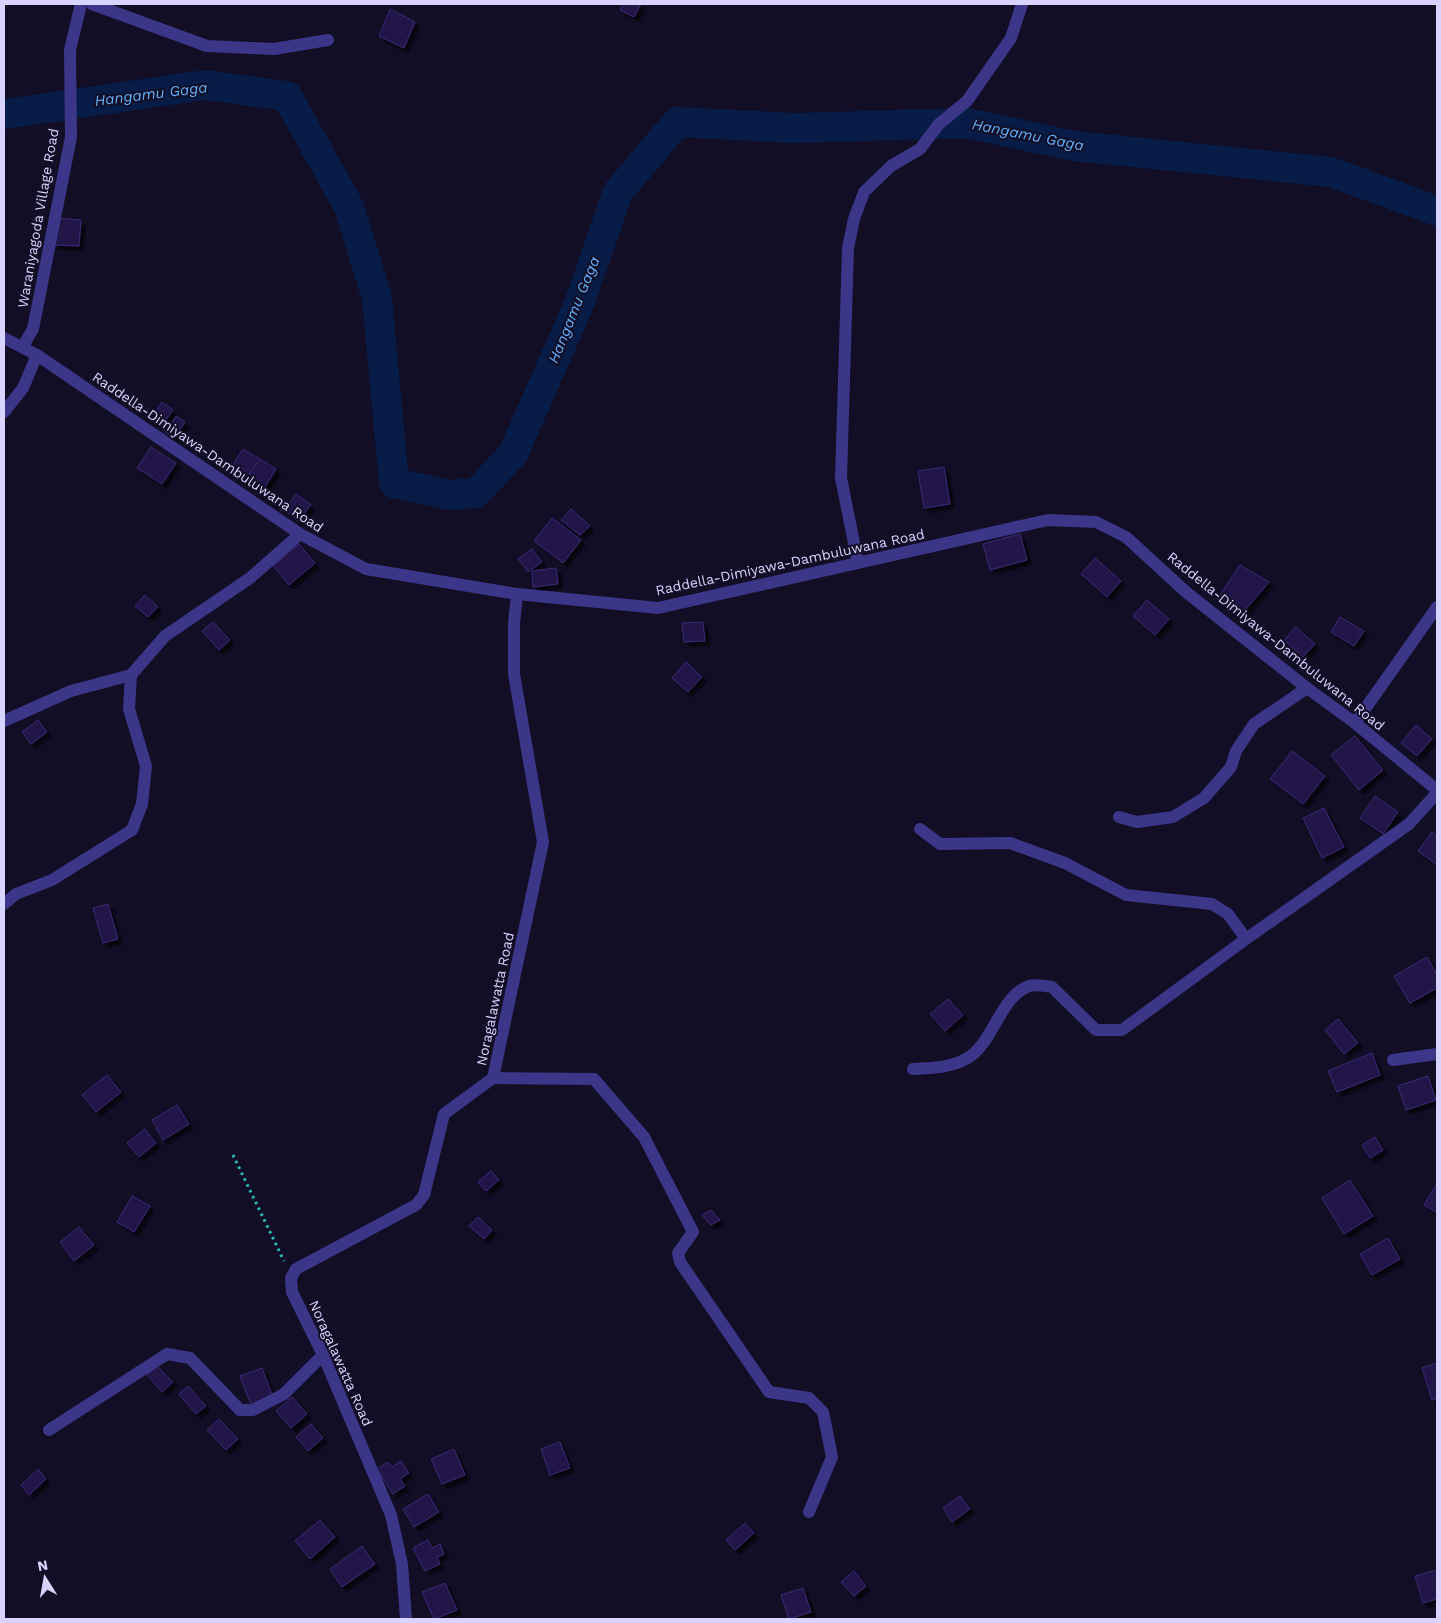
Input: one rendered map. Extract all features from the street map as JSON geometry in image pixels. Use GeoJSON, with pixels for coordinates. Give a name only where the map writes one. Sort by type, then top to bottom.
{"type":"FeatureCollection","features":[{"type":"Feature","properties":{"kind":"street","name":"Waraniyagoda Village Road"},"geometry":{"type":"LineString","coordinates":[[23,346],[33,329],[70,137],[70,50],[81,4]]}},
{"type":"Feature","properties":{"kind":"street"},"geometry":{"type":"LineString","coordinates":[[92,4],[207,46],[274,48],[328,40]]}},
{"type":"Feature","properties":{"kind":"street"},"geometry":{"type":"LineString","coordinates":[[858,563],[841,478],[848,248],[854,219],[864,192],[891,166],[920,149],[940,124],[967,101],[1011,38],[1022,4]]}},
{"type":"Feature","properties":{"kind":"street","name":"Raddella-Dimiyawa-Dambuluwana Road"},"geometry":{"type":"LineString","coordinates":[[4,338],[23,346],[37,355],[300,534],[366,569],[516,594],[658,608],[1048,520],[1096,522],[1126,537],[1186,592],[1307,688],[1355,723],[1437,792]]}},
{"type":"Feature","properties":{"kind":"street"},"geometry":{"type":"LineString","coordinates":[[4,412],[23,388],[37,355]]}},
{"type":"Feature","properties":{"kind":"street"},"geometry":{"type":"LineString","coordinates":[[4,721],[71,691],[131,675],[165,636],[250,578],[300,534]]}},
{"type":"Feature","properties":{"kind":"street","name":"Noragalawatta Road"},"geometry":{"type":"LineString","coordinates":[[406,1619],[402,1564],[391,1515],[323,1355],[292,1292],[291,1278],[296,1269],[416,1205],[424,1195],[444,1114],[493,1078],[543,842],[514,674],[516,594]]}},
{"type":"Feature","properties":{"kind":"street"},"geometry":{"type":"LineString","coordinates":[[1355,723],[1437,607]]}},
{"type":"Feature","properties":{"kind":"street"},"geometry":{"type":"LineString","coordinates":[[4,904],[16,894],[52,880],[132,830],[142,804],[146,766],[129,709],[131,675]]}},
{"type":"Feature","properties":{"kind":"street"},"geometry":{"type":"LineString","coordinates":[[1119,816],[1137,822],[1173,817],[1204,798],[1231,767],[1236,751],[1254,724],[1307,688]]}},
{"type":"Feature","properties":{"kind":"street"},"geometry":{"type":"LineString","coordinates":[[913,1069],[947,1067],[968,1058],[982,1046],[1010,999],[1029,986],[1052,987],[1096,1030],[1122,1030],[1246,938],[1409,824],[1437,792]]}},
{"type":"Feature","properties":{"kind":"street"},"geometry":{"type":"LineString","coordinates":[[920,830],[940,844],[1010,843],[1065,864],[1126,895],[1212,904],[1228,914],[1246,938]]}},
{"type":"Feature","properties":{"kind":"street"},"geometry":{"type":"LineString","coordinates":[[1393,1060],[1437,1054]]}},
{"type":"Feature","properties":{"kind":"street"},"geometry":{"type":"LineString","coordinates":[[493,1078],[594,1079],[644,1137],[693,1232],[678,1253],[680,1262],[769,1392],[809,1398],[823,1412],[832,1457],[809,1512]]}},
{"type":"Feature","properties":{"kind":"street"},"geometry":{"type":"LineString","coordinates":[[49,1430],[167,1354],[190,1358],[240,1410],[253,1410],[284,1394],[323,1355]]}},
{"type":"Feature","properties":{"kind":"path"},"geometry":{"type":"LineString","coordinates":[[233,1155],[291,1278]]}},
{"type":"Feature","properties":{"kind":"building"},"geometry":{"type":"Polygon","coordinates":[[[623,4],[641,4],[634,17],[620,10],[623,4]]]}},
{"type":"Feature","properties":{"kind":"building"},"geometry":{"type":"Polygon","coordinates":[[[390,9],[415,22],[404,48],[379,36],[390,9]]]}},
{"type":"Feature","properties":{"kind":"building"},"geometry":{"type":"Polygon","coordinates":[[[55,218],[81,220],[79,246],[53,245],[55,218]]]}},
{"type":"Feature","properties":{"kind":"building"},"geometry":{"type":"Polygon","coordinates":[[[162,402],[173,410],[165,421],[154,414],[162,402]]]}},
{"type":"Feature","properties":{"kind":"building"},"geometry":{"type":"Polygon","coordinates":[[[176,416],[185,422],[174,438],[165,432],[176,416]]]}},
{"type":"Feature","properties":{"kind":"building"},"geometry":{"type":"Polygon","coordinates":[[[151,447],[176,463],[162,484],[137,468],[151,447]]]}},
{"type":"Feature","properties":{"kind":"building"},"geometry":{"type":"Polygon","coordinates":[[[243,449],[260,459],[245,481],[229,471],[243,449]]]}},
{"type":"Feature","properties":{"kind":"building"},"geometry":{"type":"Polygon","coordinates":[[[260,459],[276,469],[262,492],[245,481],[260,459]]]}},
{"type":"Feature","properties":{"kind":"building"},"geometry":{"type":"Polygon","coordinates":[[[944,467],[950,504],[924,508],[918,471],[944,467]]]}},
{"type":"Feature","properties":{"kind":"building"},"geometry":{"type":"Polygon","coordinates":[[[296,494],[311,505],[298,521],[284,510],[296,494]]]}},
{"type":"Feature","properties":{"kind":"building"},"geometry":{"type":"Polygon","coordinates":[[[571,509],[590,526],[580,535],[561,520],[571,509]]]}},
{"type":"Feature","properties":{"kind":"building"},"geometry":{"type":"Polygon","coordinates":[[[552,518],[581,540],[563,563],[534,541],[552,518]]]}},
{"type":"Feature","properties":{"kind":"building"},"geometry":{"type":"Polygon","coordinates":[[[1020,534],[1027,560],[990,570],[983,544],[1020,534]]]}},
{"type":"Feature","properties":{"kind":"building"},"geometry":{"type":"Polygon","coordinates":[[[299,544],[315,563],[289,585],[273,566],[299,544]]]}},
{"type":"Feature","properties":{"kind":"building"},"geometry":{"type":"Polygon","coordinates":[[[532,549],[542,562],[528,572],[518,559],[532,549]]]}},
{"type":"Feature","properties":{"kind":"building"},"geometry":{"type":"Polygon","coordinates":[[[1095,558],[1121,581],[1107,597],[1081,574],[1095,558]]]}},
{"type":"Feature","properties":{"kind":"building"},"geometry":{"type":"Polygon","coordinates":[[[1240,565],[1269,582],[1241,615],[1218,598],[1240,565]]]}},
{"type":"Feature","properties":{"kind":"building"},"geometry":{"type":"Polygon","coordinates":[[[556,568],[558,584],[533,587],[532,571],[556,568]]]}},
{"type":"Feature","properties":{"kind":"building"},"geometry":{"type":"Polygon","coordinates":[[[145,595],[158,607],[148,617],[135,606],[145,595]]]}},
{"type":"Feature","properties":{"kind":"building"},"geometry":{"type":"Polygon","coordinates":[[[1147,600],[1169,619],[1155,635],[1133,616],[1147,600]]]}},
{"type":"Feature","properties":{"kind":"building"},"geometry":{"type":"Polygon","coordinates":[[[1340,617],[1364,631],[1354,646],[1331,632],[1340,617]]]}},
{"type":"Feature","properties":{"kind":"building"},"geometry":{"type":"Polygon","coordinates":[[[213,622],[230,640],[219,650],[202,631],[213,622]]]}},
{"type":"Feature","properties":{"kind":"building"},"geometry":{"type":"Polygon","coordinates":[[[703,622],[705,641],[684,642],[682,623],[703,622]]]}},
{"type":"Feature","properties":{"kind":"building"},"geometry":{"type":"Polygon","coordinates":[[[1296,627],[1315,644],[1303,657],[1284,640],[1296,627]]]}},
{"type":"Feature","properties":{"kind":"building"},"geometry":{"type":"Polygon","coordinates":[[[686,662],[702,677],[688,692],[672,678],[686,662]]]}},
{"type":"Feature","properties":{"kind":"building"},"geometry":{"type":"Polygon","coordinates":[[[38,720],[47,732],[31,744],[22,732],[38,720]]]}},
{"type":"Feature","properties":{"kind":"building"},"geometry":{"type":"Polygon","coordinates":[[[1416,725],[1432,739],[1417,756],[1401,743],[1416,725]]]}},
{"type":"Feature","properties":{"kind":"building"},"geometry":{"type":"Polygon","coordinates":[[[1355,736],[1383,770],[1359,790],[1331,755],[1355,736]]]}},
{"type":"Feature","properties":{"kind":"building"},"geometry":{"type":"Polygon","coordinates":[[[1292,751],[1325,776],[1303,804],[1270,779],[1292,751]]]}},
{"type":"Feature","properties":{"kind":"building"},"geometry":{"type":"Polygon","coordinates":[[[1375,796],[1398,812],[1383,834],[1360,818],[1375,796]]]}},
{"type":"Feature","properties":{"kind":"building"},"geometry":{"type":"Polygon","coordinates":[[[1324,808],[1344,847],[1322,858],[1303,818],[1324,808]]]}},
{"type":"Feature","properties":{"kind":"building"},"geometry":{"type":"Polygon","coordinates":[[[1432,832],[1437,836],[1437,865],[1418,851],[1432,832]]]}},
{"type":"Feature","properties":{"kind":"building"},"geometry":{"type":"Polygon","coordinates":[[[108,904],[118,939],[103,943],[93,908],[108,904]]]}},
{"type":"Feature","properties":{"kind":"building"},"geometry":{"type":"Polygon","coordinates":[[[1427,957],[1437,975],[1437,988],[1410,1003],[1394,976],[1427,957]]]}},
{"type":"Feature","properties":{"kind":"building"},"geometry":{"type":"Polygon","coordinates":[[[948,999],[963,1015],[945,1031],[930,1014],[948,999]]]}},
{"type":"Feature","properties":{"kind":"building"},"geometry":{"type":"Polygon","coordinates":[[[1338,1019],[1358,1043],[1344,1054],[1325,1030],[1338,1019]]]}},
{"type":"Feature","properties":{"kind":"building"},"geometry":{"type":"Polygon","coordinates":[[[1372,1053],[1380,1075],[1337,1092],[1328,1071],[1372,1053]]]}},
{"type":"Feature","properties":{"kind":"building"},"geometry":{"type":"Polygon","coordinates":[[[107,1075],[121,1092],[96,1112],[82,1095],[107,1075]]]}},
{"type":"Feature","properties":{"kind":"building"},"geometry":{"type":"Polygon","coordinates":[[[1428,1076],[1436,1100],[1406,1110],[1398,1086],[1428,1076]]]}},
{"type":"Feature","properties":{"kind":"building"},"geometry":{"type":"Polygon","coordinates":[[[177,1105],[189,1124],[163,1140],[152,1120],[177,1105]]]}},
{"type":"Feature","properties":{"kind":"building"},"geometry":{"type":"Polygon","coordinates":[[[145,1129],[156,1143],[139,1157],[127,1143],[145,1129]]]}},
{"type":"Feature","properties":{"kind":"building"},"geometry":{"type":"Polygon","coordinates":[[[1375,1137],[1383,1150],[1370,1158],[1362,1145],[1375,1137]]]}},
{"type":"Feature","properties":{"kind":"building"},"geometry":{"type":"Polygon","coordinates":[[[491,1171],[499,1180],[486,1191],[478,1182],[491,1171]]]}},
{"type":"Feature","properties":{"kind":"building"},"geometry":{"type":"Polygon","coordinates":[[[1350,1180],[1373,1216],[1344,1234],[1322,1198],[1350,1180]]]}},
{"type":"Feature","properties":{"kind":"building"},"geometry":{"type":"Polygon","coordinates":[[[1437,1183],[1437,1213],[1424,1205],[1437,1183]]]}},
{"type":"Feature","properties":{"kind":"building"},"geometry":{"type":"Polygon","coordinates":[[[132,1196],[150,1206],[134,1232],[117,1222],[132,1196]]]}},
{"type":"Feature","properties":{"kind":"building"},"geometry":{"type":"Polygon","coordinates":[[[711,1210],[720,1220],[711,1225],[702,1215],[711,1210]]]}},
{"type":"Feature","properties":{"kind":"building"},"geometry":{"type":"Polygon","coordinates":[[[478,1217],[492,1230],[484,1239],[469,1226],[478,1217]]]}},
{"type":"Feature","properties":{"kind":"building"},"geometry":{"type":"Polygon","coordinates":[[[79,1227],[94,1245],[74,1261],[60,1242],[79,1227]]]}},
{"type":"Feature","properties":{"kind":"building"},"geometry":{"type":"Polygon","coordinates":[[[1388,1238],[1400,1259],[1372,1275],[1360,1254],[1388,1238]]]}},
{"type":"Feature","properties":{"kind":"building"},"geometry":{"type":"Polygon","coordinates":[[[1437,1363],[1437,1398],[1432,1400],[1422,1368],[1437,1363]]]}},
{"type":"Feature","properties":{"kind":"building"},"geometry":{"type":"Polygon","coordinates":[[[157,1366],[173,1382],[162,1392],[147,1375],[157,1366]]]}},
{"type":"Feature","properties":{"kind":"building"},"geometry":{"type":"Polygon","coordinates":[[[262,1368],[273,1397],[251,1405],[240,1376],[262,1368]]]}},
{"type":"Feature","properties":{"kind":"building"},"geometry":{"type":"Polygon","coordinates":[[[188,1386],[206,1406],[196,1414],[179,1394],[188,1386]]]}},
{"type":"Feature","properties":{"kind":"building"},"geometry":{"type":"Polygon","coordinates":[[[292,1397],[307,1414],[291,1428],[276,1411],[292,1397]]]}},
{"type":"Feature","properties":{"kind":"building"},"geometry":{"type":"Polygon","coordinates":[[[219,1419],[238,1439],[226,1450],[207,1430],[219,1419]]]}},
{"type":"Feature","properties":{"kind":"building"},"geometry":{"type":"Polygon","coordinates":[[[311,1424],[323,1438],[308,1451],[296,1437],[311,1424]]]}},
{"type":"Feature","properties":{"kind":"building"},"geometry":{"type":"Polygon","coordinates":[[[560,1442],[570,1468],[550,1475],[541,1449],[560,1442]]]}},
{"type":"Feature","properties":{"kind":"building"},"geometry":{"type":"Polygon","coordinates":[[[454,1449],[465,1475],[442,1484],[431,1459],[454,1449]]]}},
{"type":"Feature","properties":{"kind":"building"},"geometry":{"type":"Polygon","coordinates":[[[401,1461],[409,1473],[400,1479],[405,1486],[393,1494],[377,1469],[388,1462],[392,1467],[401,1461]]]}},
{"type":"Feature","properties":{"kind":"building"},"geometry":{"type":"Polygon","coordinates":[[[38,1469],[46,1479],[29,1495],[21,1485],[38,1469]]]}},
{"type":"Feature","properties":{"kind":"building"},"geometry":{"type":"Polygon","coordinates":[[[428,1494],[439,1512],[414,1527],[403,1509],[428,1494]]]}},
{"type":"Feature","properties":{"kind":"building"},"geometry":{"type":"Polygon","coordinates":[[[960,1496],[970,1509],[952,1522],[943,1508],[960,1496]]]}},
{"type":"Feature","properties":{"kind":"building"},"geometry":{"type":"Polygon","coordinates":[[[320,1520],[335,1537],[310,1559],[295,1541],[320,1520]]]}},
{"type":"Feature","properties":{"kind":"building"},"geometry":{"type":"Polygon","coordinates":[[[745,1523],[754,1533],[735,1550],[726,1540],[745,1523]]]}},
{"type":"Feature","properties":{"kind":"building"},"geometry":{"type":"Polygon","coordinates":[[[428,1540],[432,1548],[440,1544],[444,1554],[437,1557],[440,1564],[425,1571],[413,1548],[428,1540]]]}},
{"type":"Feature","properties":{"kind":"building"},"geometry":{"type":"Polygon","coordinates":[[[362,1546],[375,1564],[342,1587],[330,1569],[362,1546]]]}},
{"type":"Feature","properties":{"kind":"building"},"geometry":{"type":"Polygon","coordinates":[[[1437,1570],[1437,1599],[1423,1603],[1415,1576],[1437,1570]]]}},
{"type":"Feature","properties":{"kind":"building"},"geometry":{"type":"Polygon","coordinates":[[[854,1571],[866,1586],[854,1596],[841,1582],[854,1571]]]}},
{"type":"Feature","properties":{"kind":"building"},"geometry":{"type":"Polygon","coordinates":[[[445,1583],[457,1610],[434,1619],[422,1592],[445,1583]]]}},
{"type":"Feature","properties":{"kind":"building"},"geometry":{"type":"Polygon","coordinates":[[[803,1588],[811,1612],[789,1619],[781,1595],[803,1588]]]}},
{"type":"Feature","properties":{"kind":"waterway","name":"Hangamu Gaga"},"geometry":{"type":"LineString","coordinates":[[4,114],[205,85],[287,96],[349,207],[377,298],[394,483],[450,495],[476,493],[513,454],[579,304],[618,192],[677,122],[794,128],[967,123],[1074,146],[1331,172],[1437,211]]}}]}
